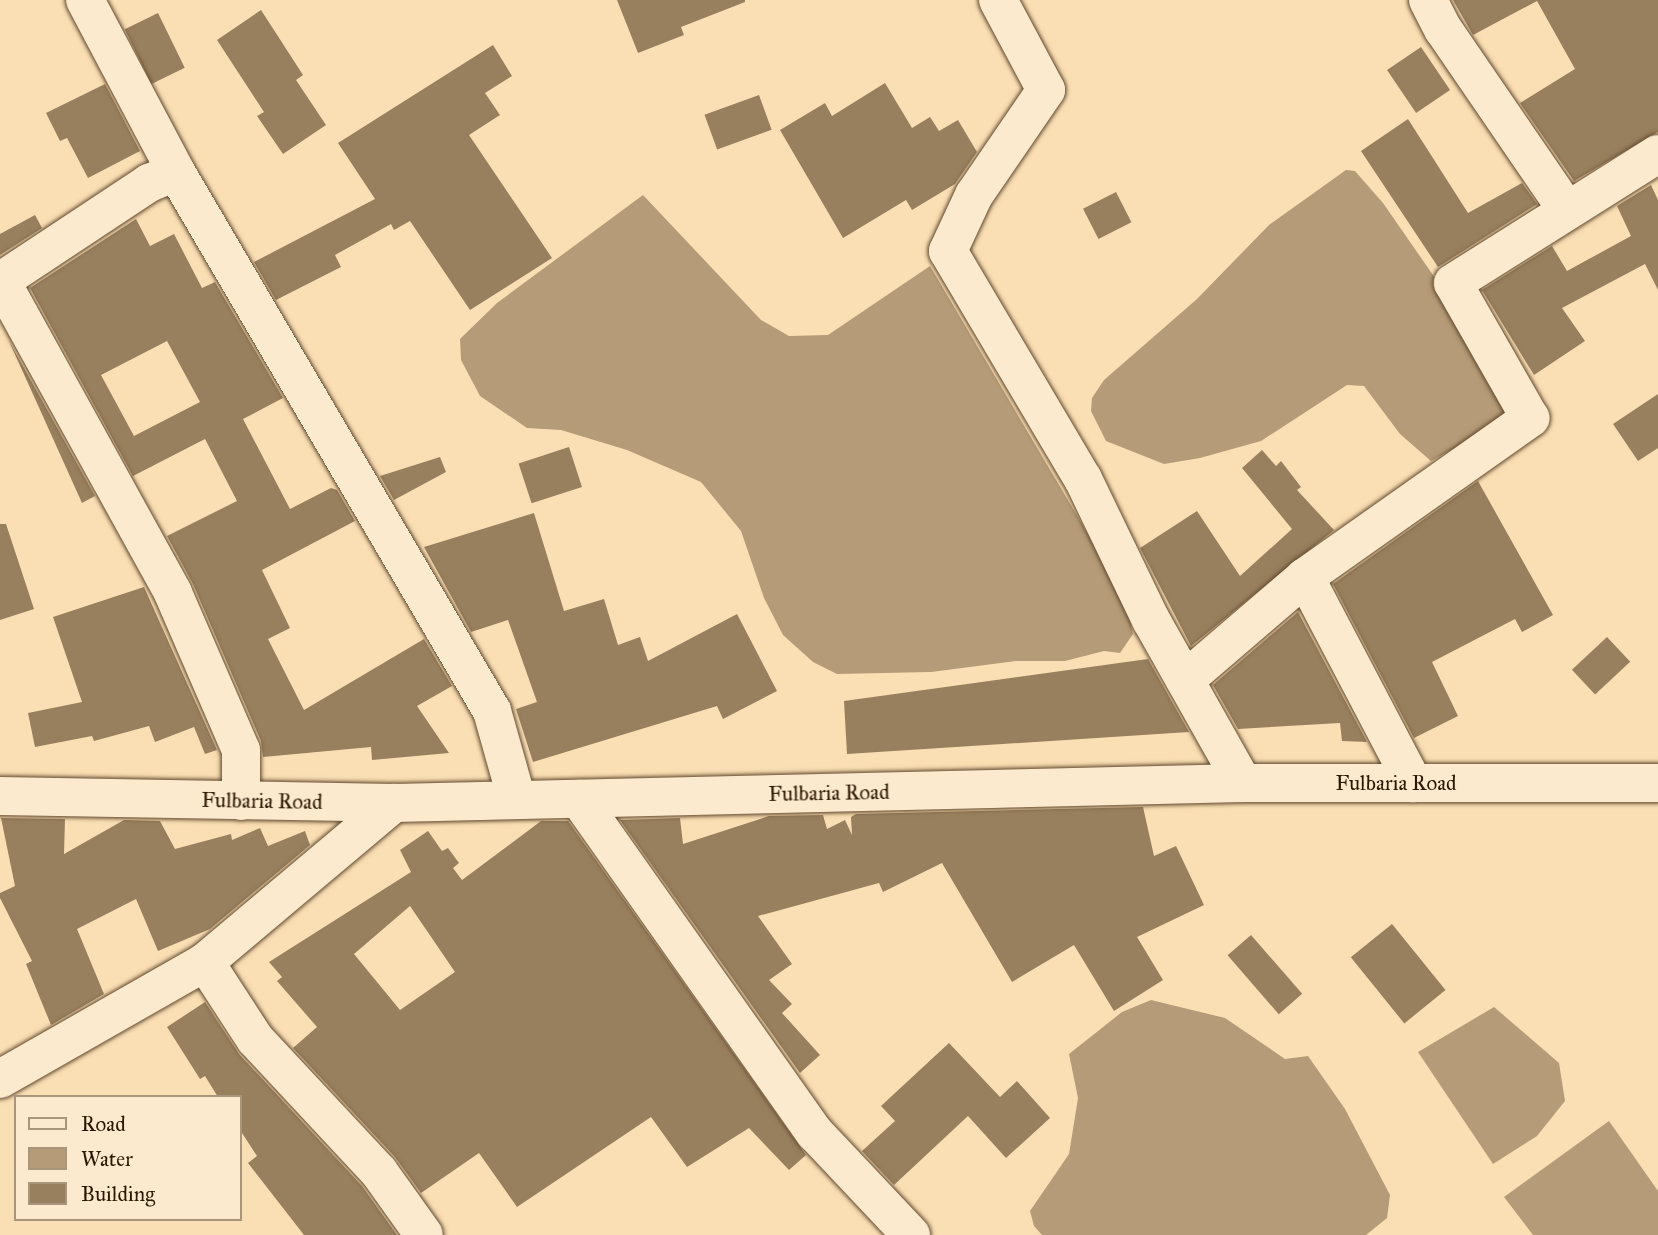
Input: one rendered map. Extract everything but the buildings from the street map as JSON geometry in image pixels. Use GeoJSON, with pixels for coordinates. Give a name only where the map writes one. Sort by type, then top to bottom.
{"type":"FeatureCollection","features":[{"type":"Feature","properties":{"kind":"street"},"geometry":{"type":"LineString","coordinates":[[85,0],[176,172],[492,711],[517,800]]}},
{"type":"Feature","properties":{"kind":"street"},"geometry":{"type":"LineString","coordinates":[[998,0],[1046,90],[974,195],[948,251],[1083,480],[1185,680],[1243,783]]}},
{"type":"Feature","properties":{"kind":"street"},"geometry":{"type":"LineString","coordinates":[[1428,0],[1443,29],[1567,209]]}},
{"type":"Feature","properties":{"kind":"street"},"geometry":{"type":"LineString","coordinates":[[1185,680],[1305,577],[1530,418],[1453,283],[1658,154]]}},
{"type":"Feature","properties":{"kind":"street"},"geometry":{"type":"LineString","coordinates":[[176,172],[149,183],[1,281],[173,593],[241,750],[241,801]]}},
{"type":"Feature","properties":{"kind":"street"},"geometry":{"type":"LineString","coordinates":[[1305,577],[1413,783]]}},
{"type":"Feature","properties":{"kind":"street","name":"Fulbaria Road"},"geometry":{"type":"LineString","coordinates":[[0,796],[394,803],[1243,783],[1658,783]]}},
{"type":"Feature","properties":{"kind":"street"},"geometry":{"type":"LineString","coordinates":[[579,799],[815,1133],[911,1235]]}},
{"type":"Feature","properties":{"kind":"street"},"geometry":{"type":"LineString","coordinates":[[0,1079],[205,962],[394,803]]}},
{"type":"Feature","properties":{"kind":"street"},"geometry":{"type":"LineString","coordinates":[[205,962],[255,1039],[379,1172],[424,1234]]}},
{"type":"Feature","properties":{"kind":"water"},"geometry":{"type":"Polygon","coordinates":[[[1346,170],[1355,171],[1383,203],[1442,288],[1516,415],[1431,461],[1400,434],[1364,386],[1347,385],[1261,441],[1200,458],[1164,464],[1106,441],[1091,411],[1092,398],[1104,380],[1197,299],[1269,225],[1346,170]]]}},
{"type":"Feature","properties":{"kind":"water"},"geometry":{"type":"Polygon","coordinates":[[[643,195],[761,320],[789,336],[828,335],[930,266],[1125,597],[1133,634],[1120,653],[1104,651],[1065,661],[1016,661],[931,672],[837,674],[813,662],[783,635],[764,598],[741,531],[701,482],[627,450],[561,430],[527,428],[480,396],[461,360],[460,339],[497,303],[643,195]]]}},
{"type":"Feature","properties":{"kind":"water"},"geometry":{"type":"Polygon","coordinates":[[[1151,1000],[1225,1018],[1285,1059],[1308,1056],[1345,1109],[1390,1195],[1387,1218],[1366,1235],[1042,1235],[1034,1226],[1030,1211],[1069,1154],[1078,1098],[1069,1054],[1122,1012],[1151,1000]]]}},
{"type":"Feature","properties":{"kind":"water"},"geometry":{"type":"Polygon","coordinates":[[[1494,1007],[1559,1063],[1565,1101],[1537,1136],[1493,1164],[1418,1052],[1494,1007]]]}},
{"type":"Feature","properties":{"kind":"water"},"geometry":{"type":"Polygon","coordinates":[[[1609,1121],[1658,1191],[1658,1235],[1533,1235],[1504,1197],[1609,1121]]]}}]}
